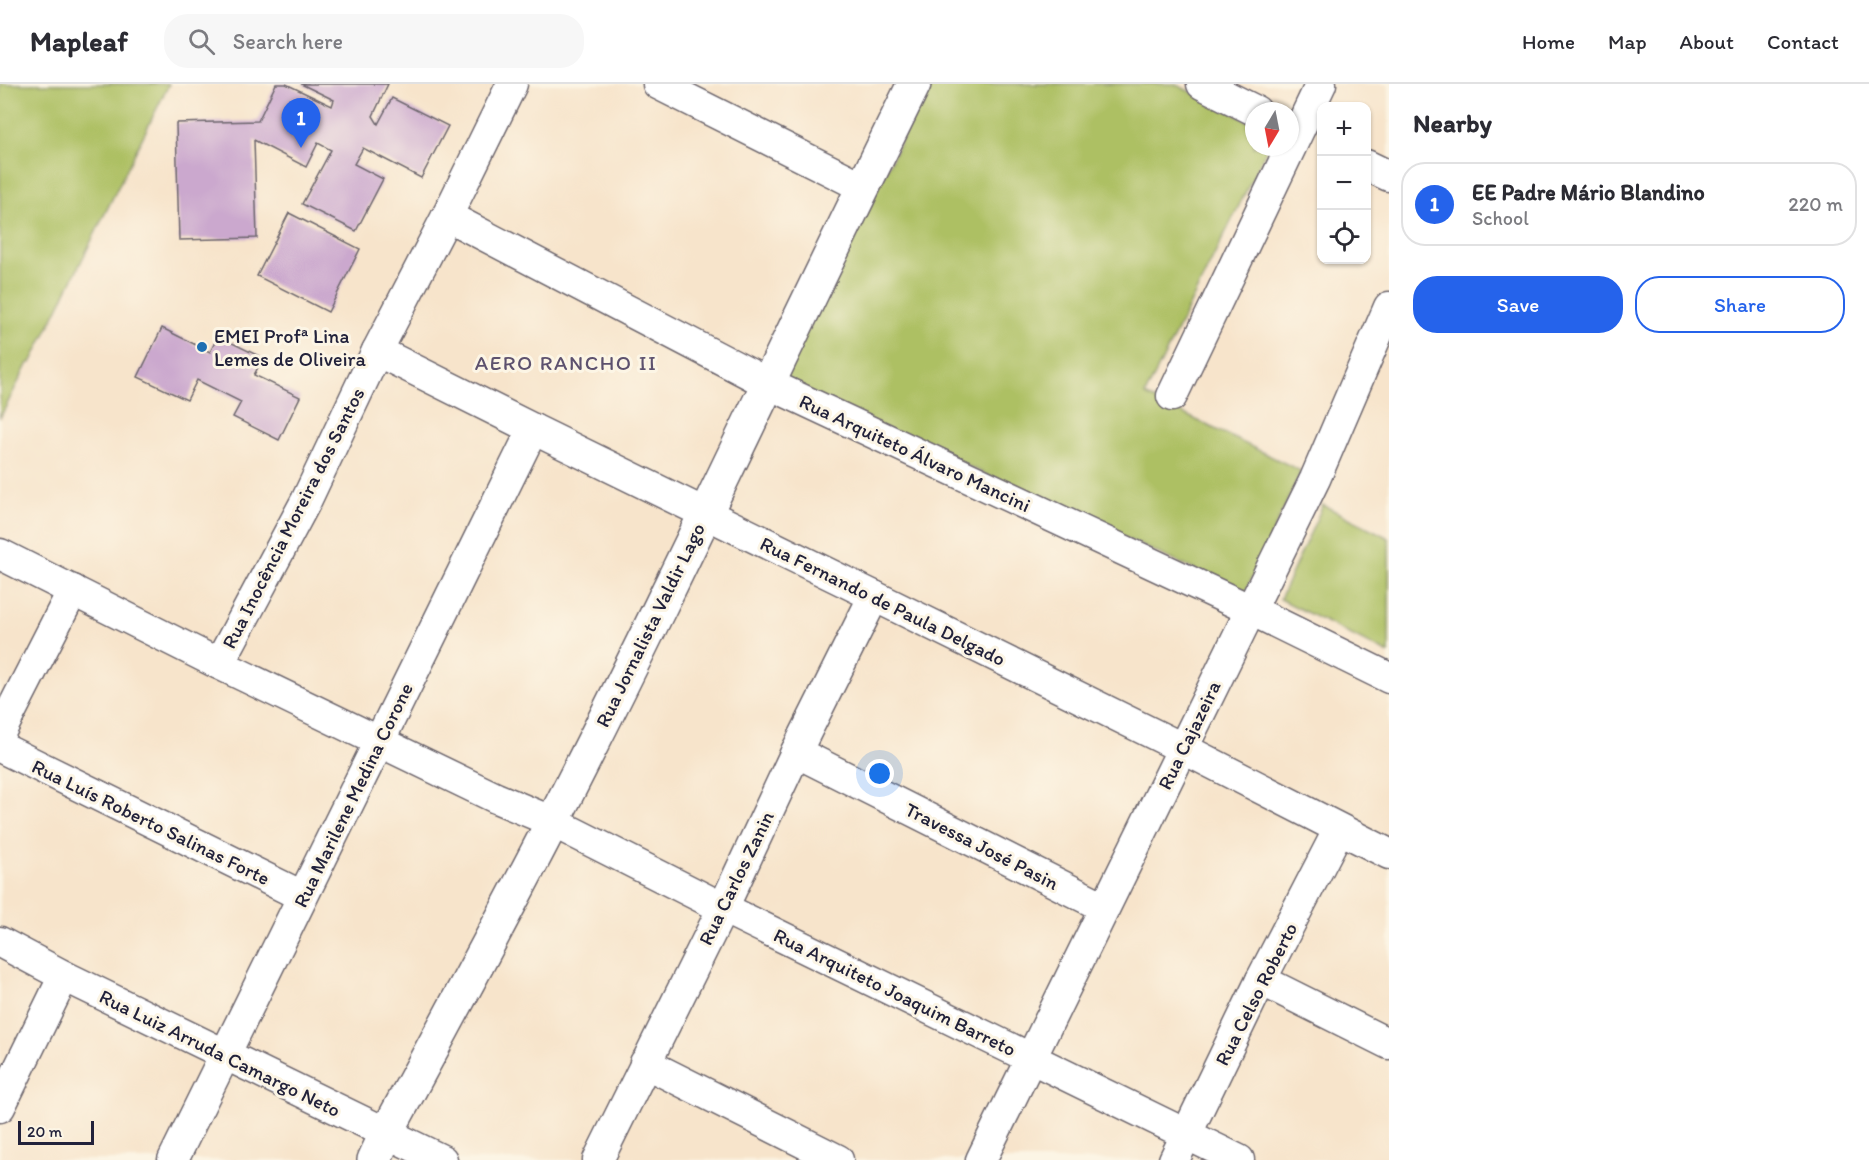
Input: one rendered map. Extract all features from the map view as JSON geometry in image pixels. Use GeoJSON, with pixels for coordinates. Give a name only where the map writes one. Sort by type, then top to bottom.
{"type":"FeatureCollection","features":[{"type":"Feature","properties":{"kind":"street","name":"Rua Inocência Moreira dos Santos"},"geometry":{"type":"LineString","coordinates":[[219,664],[306,501],[377,351],[512,84]]}},
{"type":"Feature","properties":{"kind":"street"},"geometry":{"type":"LineString","coordinates":[[658,84],[699,93],[863,187]]}},
{"type":"Feature","properties":{"kind":"street","name":"Rua Jornalista Valdir Lago"},"geometry":{"type":"LineString","coordinates":[[380,1147],[553,822],[914,84]]}},
{"type":"Feature","properties":{"kind":"street"},"geometry":{"type":"LineString","coordinates":[[1202,84],[1245,106]]}},
{"type":"Feature","properties":{"kind":"street"},"geometry":{"type":"LineString","coordinates":[[1172,396],[1304,135],[1321,84]]}},
{"type":"Feature","properties":{"kind":"street"},"geometry":{"type":"LineString","coordinates":[[1371,167],[1389,176]]}},
{"type":"Feature","properties":{"kind":"street","name":"Rua Arquiteto Álvaro Mancini"},"geometry":{"type":"LineString","coordinates":[[447,216],[769,384],[1251,610],[1389,678]]}},
{"type":"Feature","properties":{"kind":"street","name":"Rua Cajazeira"},"geometry":{"type":"LineString","coordinates":[[981,1160],[1251,610],[1299,507],[1315,479],[1389,307]]}},
{"type":"Feature","properties":{"kind":"street","name":"Rua Fernando de Paula Delgado"},"geometry":{"type":"LineString","coordinates":[[377,351],[1182,748],[1389,854]]}},
{"type":"Feature","properties":{"kind":"street","name":"Rua Marilene Medina Corone"},"geometry":{"type":"LineString","coordinates":[[172,1160],[533,429]]}},
{"type":"Feature","properties":{"kind":"street","name":"Rua Arquiteto Joaquim Barreto"},"geometry":{"type":"LineString","coordinates":[[0,554],[219,664],[496,798],[553,822],[723,908],[1239,1160]]}},
{"type":"Feature","properties":{"kind":"street"},"geometry":{"type":"LineString","coordinates":[[0,733],[73,590]]}},
{"type":"Feature","properties":{"kind":"street","name":"Rua Carlos Zanin"},"geometry":{"type":"LineString","coordinates":[[598,1160],[874,596]]}},
{"type":"Feature","properties":{"kind":"street","name":"Rua Luís Roberto Salinas Forte"},"geometry":{"type":"LineString","coordinates":[[0,747],[302,896]]}},
{"type":"Feature","properties":{"kind":"street","name":"Travessa José Pasin"},"geometry":{"type":"LineString","coordinates":[[796,752],[1104,907]]}},
{"type":"Feature","properties":{"kind":"street","name":"Rua Celso Roberto"},"geometry":{"type":"LineString","coordinates":[[1174,1160],[1339,829]]}},
{"type":"Feature","properties":{"kind":"street","name":"Rua Luiz Arruda Camargo Neto"},"geometry":{"type":"LineString","coordinates":[[0,942],[225,1055],[380,1147],[442,1160]]}},
{"type":"Feature","properties":{"kind":"street"},"geometry":{"type":"LineString","coordinates":[[0,1107],[64,976]]}},
{"type":"Feature","properties":{"kind":"street"},"geometry":{"type":"LineString","coordinates":[[1262,981],[1389,1044]]}},
{"type":"Feature","properties":{"kind":"street"},"geometry":{"type":"LineString","coordinates":[[645,1063],[838,1160]]}},
{"type":"Feature","properties":{"kind":"green space"},"geometry":{"type":"Polygon","coordinates":[[[0,84],[169,84],[31,363],[28,363],[0,418],[0,84]]]}},
{"type":"Feature","properties":{"kind":"green space"},"geometry":{"type":"Polygon","coordinates":[[[929,84],[1175,84],[1245,119],[1245,156],[1264,156],[1145,395],[1301,471],[1245,593],[782,381],[929,84]]]}},
{"type":"Feature","properties":{"kind":"green space"},"geometry":{"type":"Polygon","coordinates":[[[1323,505],[1389,538],[1389,654],[1280,599],[1323,505]]]}},
{"type":"Feature","properties":{"kind":"building"},"geometry":{"type":"Polygon","coordinates":[[[276,84],[286,84],[332,106],[334,100],[301,84],[388,84],[373,116],[378,124],[392,98],[448,126],[421,178],[363,148],[354,164],[383,179],[356,231],[302,204],[331,150],[318,143],[306,167],[254,140],[257,238],[179,240],[176,123],[258,121],[276,84]]]}},
{"type":"Feature","properties":{"kind":"building"},"geometry":{"type":"Polygon","coordinates":[[[289,213],[360,249],[328,312],[257,276],[289,213]]]}},
{"type":"Feature","properties":{"kind":"building"},"geometry":{"type":"Polygon","coordinates":[[[162,328],[210,352],[218,336],[263,358],[254,375],[300,397],[279,440],[233,417],[241,402],[197,380],[187,400],[138,377],[162,328]]]}},
{"type":"Feature","properties":{"kind":"place","name":"EE Padre Mário Blandino"},"geometry":{"type":"Point","coordinates":[301,148]}},
{"type":"Feature","properties":{"kind":"place","name":"EMEI Profª Lina Lemes de Oliveira"},"geometry":{"type":"Point","coordinates":[202,347]}},
{"type":"Feature","properties":{"kind":"district","name":"AERO RANCHO II"},"geometry":{"type":"Point","coordinates":[566,363]}}]}
